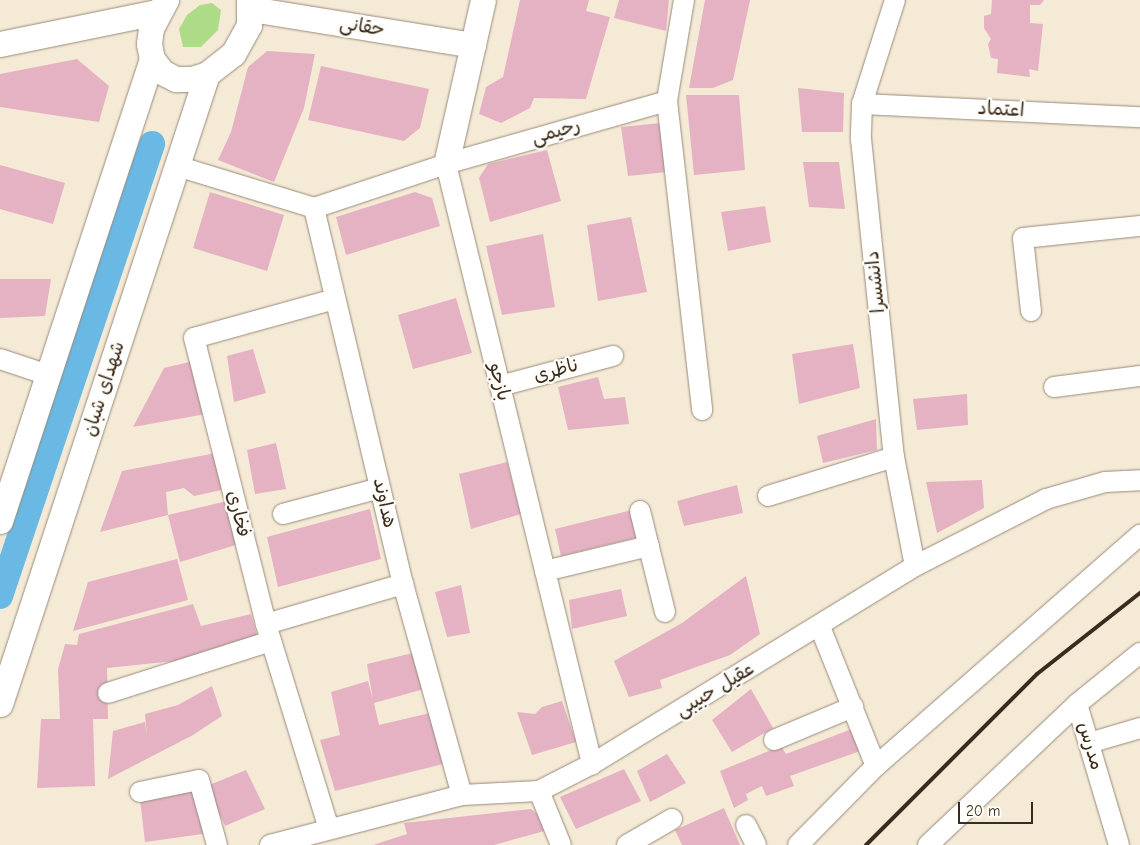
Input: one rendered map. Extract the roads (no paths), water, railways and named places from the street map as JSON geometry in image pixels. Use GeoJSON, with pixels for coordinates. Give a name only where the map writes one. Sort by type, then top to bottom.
{"type":"FeatureCollection","features":[{"type":"Feature","properties":{"kind":"street","name":"بازجو"},"geometry":{"type":"LineString","coordinates":[[483,0],[446,164],[592,764]]}},
{"type":"Feature","properties":{"kind":"street"},"geometry":{"type":"LineString","coordinates":[[684,0],[667,101],[702,410]]}},
{"type":"Feature","properties":{"kind":"street","name":"دانشسرا"},"geometry":{"type":"LineString","coordinates":[[895,0],[862,104],[860,139],[894,457],[916,566]]}},
{"type":"Feature","properties":{"kind":"street","name":"حقانی"},"geometry":{"type":"LineString","coordinates":[[250,4],[473,46]]}},
{"type":"Feature","properties":{"kind":"street"},"geometry":{"type":"LineString","coordinates":[[162,6],[149,44],[152,59],[162,72],[176,79],[207,74],[233,54],[243,40],[250,4]]}},
{"type":"Feature","properties":{"kind":"street"},"geometry":{"type":"LineString","coordinates":[[0,44],[162,6]]}},
{"type":"Feature","properties":{"kind":"street"},"geometry":{"type":"LineString","coordinates":[[0,521],[8,476],[48,375],[152,59]]}},
{"type":"Feature","properties":{"kind":"street","name":"شهدای شبان"},"geometry":{"type":"LineString","coordinates":[[0,704],[207,74]]}},
{"type":"Feature","properties":{"kind":"street","name":"رحیمی"},"geometry":{"type":"LineString","coordinates":[[314,208],[446,164],[667,101]]}},
{"type":"Feature","properties":{"kind":"street","name":"اعتماد"},"geometry":{"type":"LineString","coordinates":[[862,104],[1140,117]]}},
{"type":"Feature","properties":{"kind":"street"},"geometry":{"type":"LineString","coordinates":[[177,166],[314,208]]}},
{"type":"Feature","properties":{"kind":"street","name":"هداوند"},"geometry":{"type":"LineString","coordinates":[[314,208],[403,584],[462,795]]}},
{"type":"Feature","properties":{"kind":"street"},"geometry":{"type":"LineString","coordinates":[[1031,311],[1023,238],[1140,226]]}},
{"type":"Feature","properties":{"kind":"street","name":"فخاری"},"geometry":{"type":"LineString","coordinates":[[329,829],[269,633],[194,338],[336,299]]}},
{"type":"Feature","properties":{"kind":"street","name":"ناظری"},"geometry":{"type":"LineString","coordinates":[[500,386],[613,356]]}},
{"type":"Feature","properties":{"kind":"street"},"geometry":{"type":"LineString","coordinates":[[0,359],[48,375]]}},
{"type":"Feature","properties":{"kind":"street"},"geometry":{"type":"LineString","coordinates":[[1054,387],[1140,376]]}},
{"type":"Feature","properties":{"kind":"street"},"geometry":{"type":"LineString","coordinates":[[768,496],[894,457]]}},
{"type":"Feature","properties":{"kind":"street","name":"عقیل حبیبی"},"geometry":{"type":"LineString","coordinates":[[270,845],[462,795],[539,791],[592,764],[820,627],[916,566],[1046,499],[1105,482],[1140,480]]}},
{"type":"Feature","properties":{"kind":"street"},"geometry":{"type":"LineString","coordinates":[[283,514],[380,488]]}},
{"type":"Feature","properties":{"kind":"street"},"geometry":{"type":"LineString","coordinates":[[640,511],[665,612]]}},
{"type":"Feature","properties":{"kind":"street"},"geometry":{"type":"LineString","coordinates":[[798,845],[876,766],[1140,535]]}},
{"type":"Feature","properties":{"kind":"street"},"geometry":{"type":"LineString","coordinates":[[545,571],[649,546]]}},
{"type":"Feature","properties":{"kind":"street"},"geometry":{"type":"LineString","coordinates":[[108,693],[403,584]]}},
{"type":"Feature","properties":{"kind":"street"},"geometry":{"type":"LineString","coordinates":[[820,627],[876,766]]}},
{"type":"Feature","properties":{"kind":"street"},"geometry":{"type":"LineString","coordinates":[[928,845],[1077,704],[1140,653]]}},
{"type":"Feature","properties":{"kind":"street","name":"مدرس"},"geometry":{"type":"LineString","coordinates":[[1077,704],[1120,845]]}},
{"type":"Feature","properties":{"kind":"street"},"geometry":{"type":"LineString","coordinates":[[774,740],[852,707]]}},
{"type":"Feature","properties":{"kind":"street"},"geometry":{"type":"LineString","coordinates":[[1089,742],[1140,728]]}},
{"type":"Feature","properties":{"kind":"street"},"geometry":{"type":"LineString","coordinates":[[140,792],[199,780],[217,845]]}},
{"type":"Feature","properties":{"kind":"street"},"geometry":{"type":"LineString","coordinates":[[539,791],[561,845]]}},
{"type":"Feature","properties":{"kind":"street"},"geometry":{"type":"LineString","coordinates":[[627,845],[672,819]]}},
{"type":"Feature","properties":{"kind":"street"},"geometry":{"type":"LineString","coordinates":[[746,825],[756,845]]}},
{"type":"Feature","properties":{"kind":"waterway"},"geometry":{"type":"LineString","coordinates":[[0,596],[152,144]]}},
{"type":"Feature","properties":{"kind":"railway"},"geometry":{"type":"LineString","coordinates":[[866,845],[1037,674],[1140,593]]}}]}
